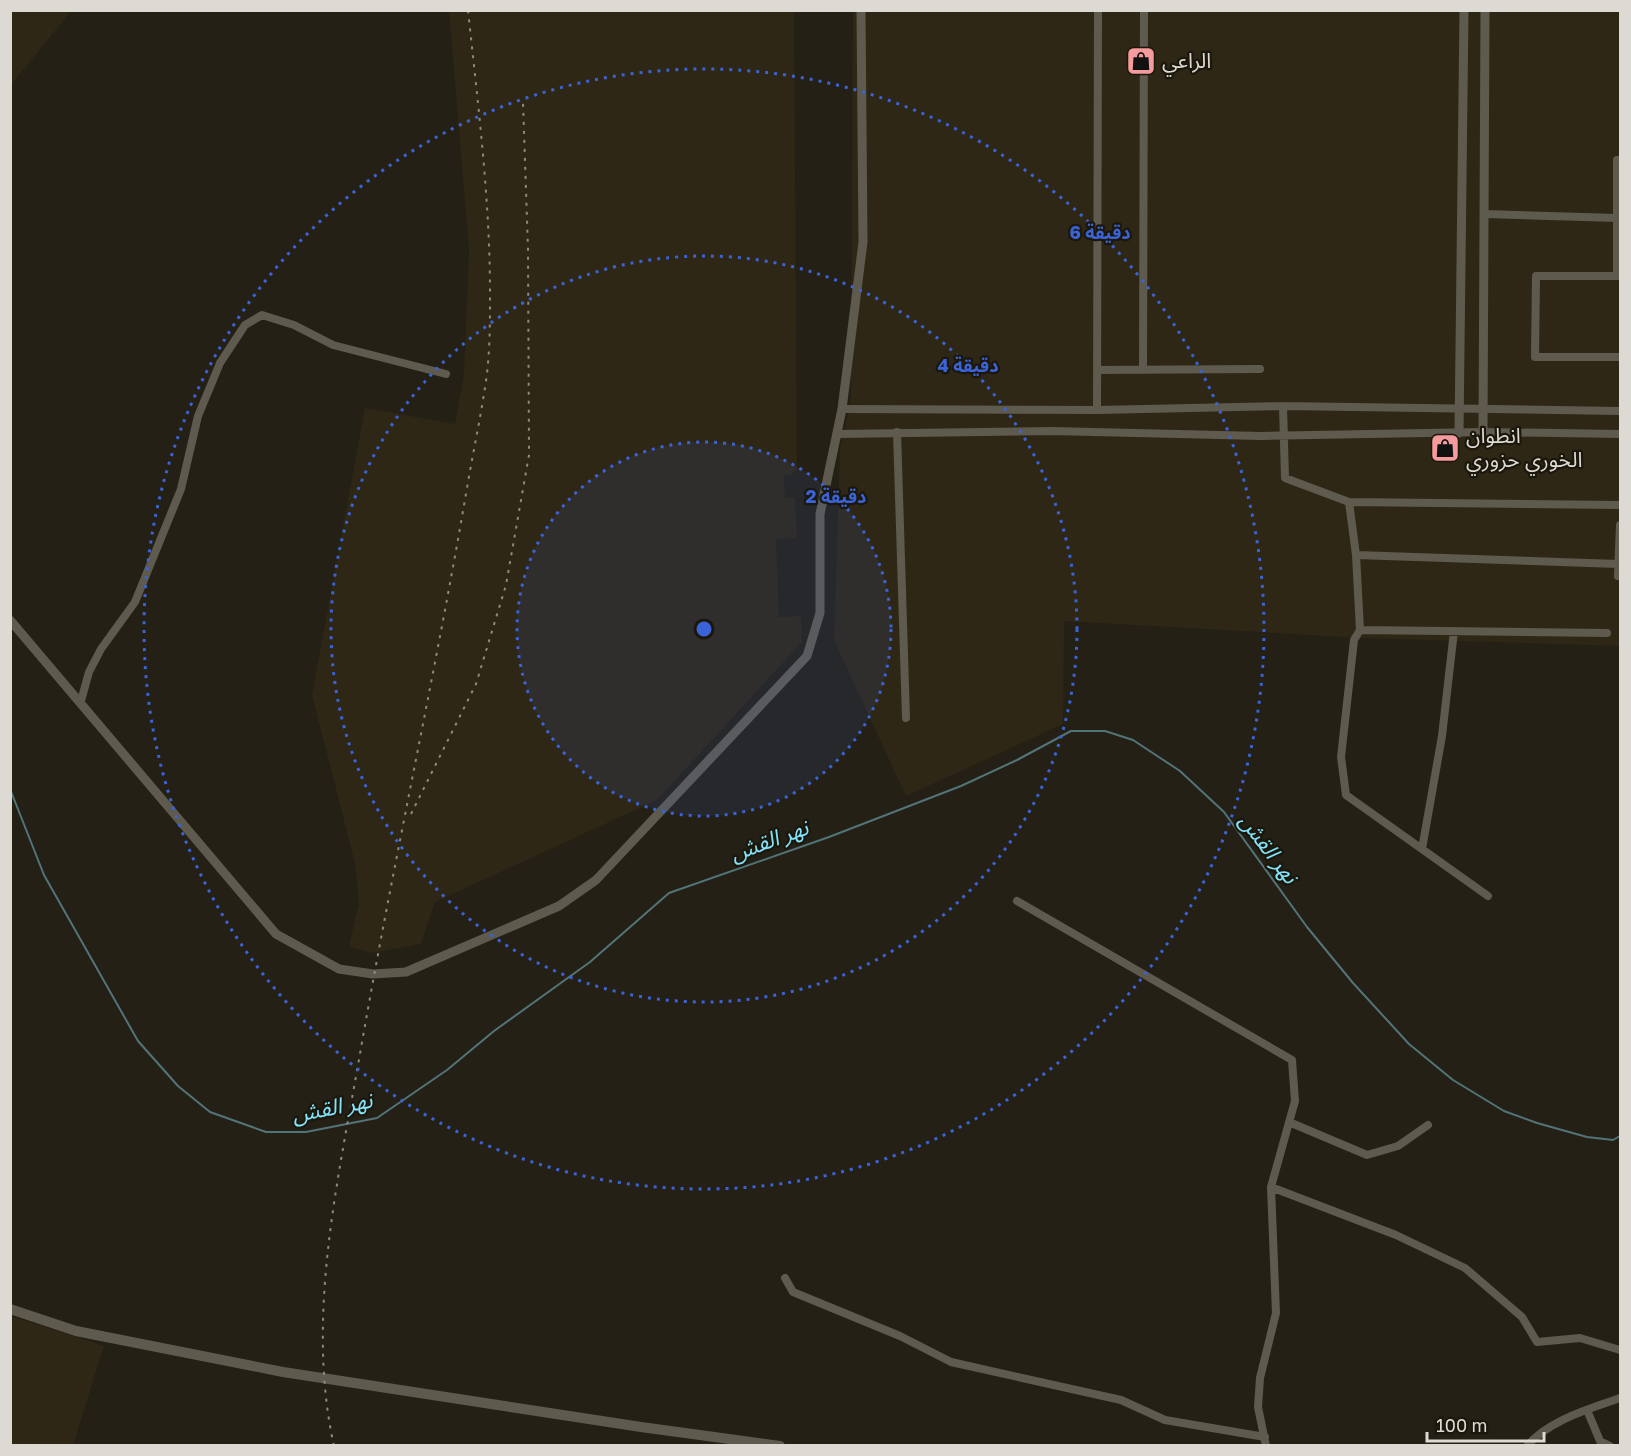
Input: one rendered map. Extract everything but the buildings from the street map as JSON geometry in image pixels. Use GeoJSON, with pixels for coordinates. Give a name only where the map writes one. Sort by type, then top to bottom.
{"type":"FeatureCollection","features":[{"type":"Feature","properties":{"kind":"main road"},"geometry":{"type":"LineString","coordinates":[[10,1309],[76,1331],[283,1372],[780,1446]]}},
{"type":"Feature","properties":{"kind":"street"},"geometry":{"type":"LineString","coordinates":[[10,620],[81,701],[276,934],[339,969],[373,974],[406,972],[560,906],[596,880],[807,656],[820,613],[820,514],[842,409],[863,242],[861,10]]}},
{"type":"Feature","properties":{"kind":"street"},"geometry":{"type":"LineString","coordinates":[[1097,410],[1098,10]]}},
{"type":"Feature","properties":{"kind":"street"},"geometry":{"type":"LineString","coordinates":[[1143,370],[1144,10]]}},
{"type":"Feature","properties":{"kind":"street"},"geometry":{"type":"LineString","coordinates":[[1459,433],[1464,10]]}},
{"type":"Feature","properties":{"kind":"street"},"geometry":{"type":"LineString","coordinates":[[1483,432],[1485,10]]}},
{"type":"Feature","properties":{"kind":"street"},"geometry":{"type":"LineString","coordinates":[[1620,160],[1617,160],[1619,276],[1536,276],[1535,357],[1620,357]]}},
{"type":"Feature","properties":{"kind":"street"},"geometry":{"type":"LineString","coordinates":[[1485,214],[1617,218]]}},
{"type":"Feature","properties":{"kind":"street"},"geometry":{"type":"LineString","coordinates":[[81,701],[89,672],[101,649],[135,602],[181,489],[198,416],[220,363],[245,325],[262,315],[294,325],[333,345],[447,374]]}},
{"type":"Feature","properties":{"kind":"street"},"geometry":{"type":"LineString","coordinates":[[1097,370],[1260,369]]}},
{"type":"Feature","properties":{"kind":"street"},"geometry":{"type":"LineString","coordinates":[[842,409],[1097,410],[1283,406],[1620,411]]}},
{"type":"Feature","properties":{"kind":"street"},"geometry":{"type":"LineString","coordinates":[[1283,406],[1285,478],[1349,502],[1620,505]]}},
{"type":"Feature","properties":{"kind":"street"},"geometry":{"type":"LineString","coordinates":[[838,434],[1052,431],[1284,435],[1483,432],[1620,434]]}},
{"type":"Feature","properties":{"kind":"street"},"geometry":{"type":"LineString","coordinates":[[897,432],[906,718]]}},
{"type":"Feature","properties":{"kind":"street"},"geometry":{"type":"LineString","coordinates":[[1349,502],[1356,555],[1360,630],[1354,640],[1341,757],[1346,795],[1488,896]]}},
{"type":"Feature","properties":{"kind":"street"},"geometry":{"type":"LineString","coordinates":[[1620,525],[1618,564],[1618,576],[1620,576]]}},
{"type":"Feature","properties":{"kind":"street"},"geometry":{"type":"LineString","coordinates":[[1356,555],[1618,564]]}},
{"type":"Feature","properties":{"kind":"street"},"geometry":{"type":"LineString","coordinates":[[1360,630],[1607,633]]}},
{"type":"Feature","properties":{"kind":"street"},"geometry":{"type":"LineString","coordinates":[[1422,849],[1442,736],[1454,631]]}},
{"type":"Feature","properties":{"kind":"street"},"geometry":{"type":"LineString","coordinates":[[785,1278],[793,1293],[900,1336],[951,1362],[1121,1400],[1165,1420],[1266,1441],[1258,1407],[1260,1378],[1275,1313],[1271,1187],[1295,1101],[1292,1060],[1017,901]]}},
{"type":"Feature","properties":{"kind":"street"},"geometry":{"type":"LineString","coordinates":[[1289,1122],[1367,1155],[1398,1146],[1428,1125]]}},
{"type":"Feature","properties":{"kind":"street"},"geometry":{"type":"LineString","coordinates":[[1271,1187],[1396,1235],[1465,1268],[1522,1317],[1537,1342],[1580,1338],[1620,1350]]}},
{"type":"Feature","properties":{"kind":"street"},"geometry":{"type":"LineString","coordinates":[[1527,1446],[1536,1436],[1587,1410],[1620,1398]]}},
{"type":"Feature","properties":{"kind":"street"},"geometry":{"type":"LineString","coordinates":[[1587,1410],[1600,1441],[1610,1446]]}},
{"type":"Feature","properties":{"kind":"shaded area"},"geometry":{"type":"Polygon","coordinates":[[[10,11],[71,11],[11,85],[10,11]]]}},
{"type":"Feature","properties":{"kind":"shaded area"},"geometry":{"type":"Polygon","coordinates":[[[449,11],[794,11],[797,468],[790,475],[784,475],[785,498],[795,498],[797,538],[776,539],[779,617],[801,616],[802,642],[657,800],[435,902],[421,944],[372,953],[349,947],[359,903],[355,863],[312,695],[365,408],[455,424],[464,375],[469,249],[449,11]]]}},
{"type":"Feature","properties":{"kind":"shaded area"},"geometry":{"type":"Polygon","coordinates":[[[853,11],[1620,11],[1620,646],[1363,638],[1064,621],[1063,724],[906,796],[834,640],[840,448],[851,400],[853,11]]]}},
{"type":"Feature","properties":{"kind":"shaded area"},"geometry":{"type":"Polygon","coordinates":[[[11,1316],[104,1346],[73,1445],[11,1445],[11,1316]]]}},
{"type":"Feature","properties":{"kind":"waterway","name":"نهر القش"},"geometry":{"type":"LineString","coordinates":[[10,789],[44,875],[138,1041],[178,1086],[210,1112],[266,1132],[306,1132],[377,1118],[447,1070],[494,1031],[590,962],[669,893],[829,837],[961,786],[1071,731],[1105,731],[1133,740],[1180,771],[1224,812],[1307,927],[1353,983],[1409,1044],[1453,1080],[1504,1111],[1537,1123],[1587,1137],[1613,1140],[1620,1136]]}},
{"type":"Feature","properties":{"kind":"railway"},"geometry":{"type":"LineString","coordinates":[[334,1446],[326,1397],[323,1347],[328,1246],[335,1196],[374,977],[456,553],[482,406],[490,338],[488,223],[468,10]]}},
{"type":"Feature","properties":{"kind":"railway"},"geometry":{"type":"LineString","coordinates":[[411,814],[476,684],[506,585],[529,455],[528,249],[523,102]]}},
{"type":"Feature","properties":{"kind":"place","name":"الراعي"},"geometry":{"type":"Point","coordinates":[1141,61]}},
{"type":"Feature","properties":{"kind":"place","name":"انطوان الخوري حزوري"},"geometry":{"type":"Point","coordinates":[1445,448]}}]}
